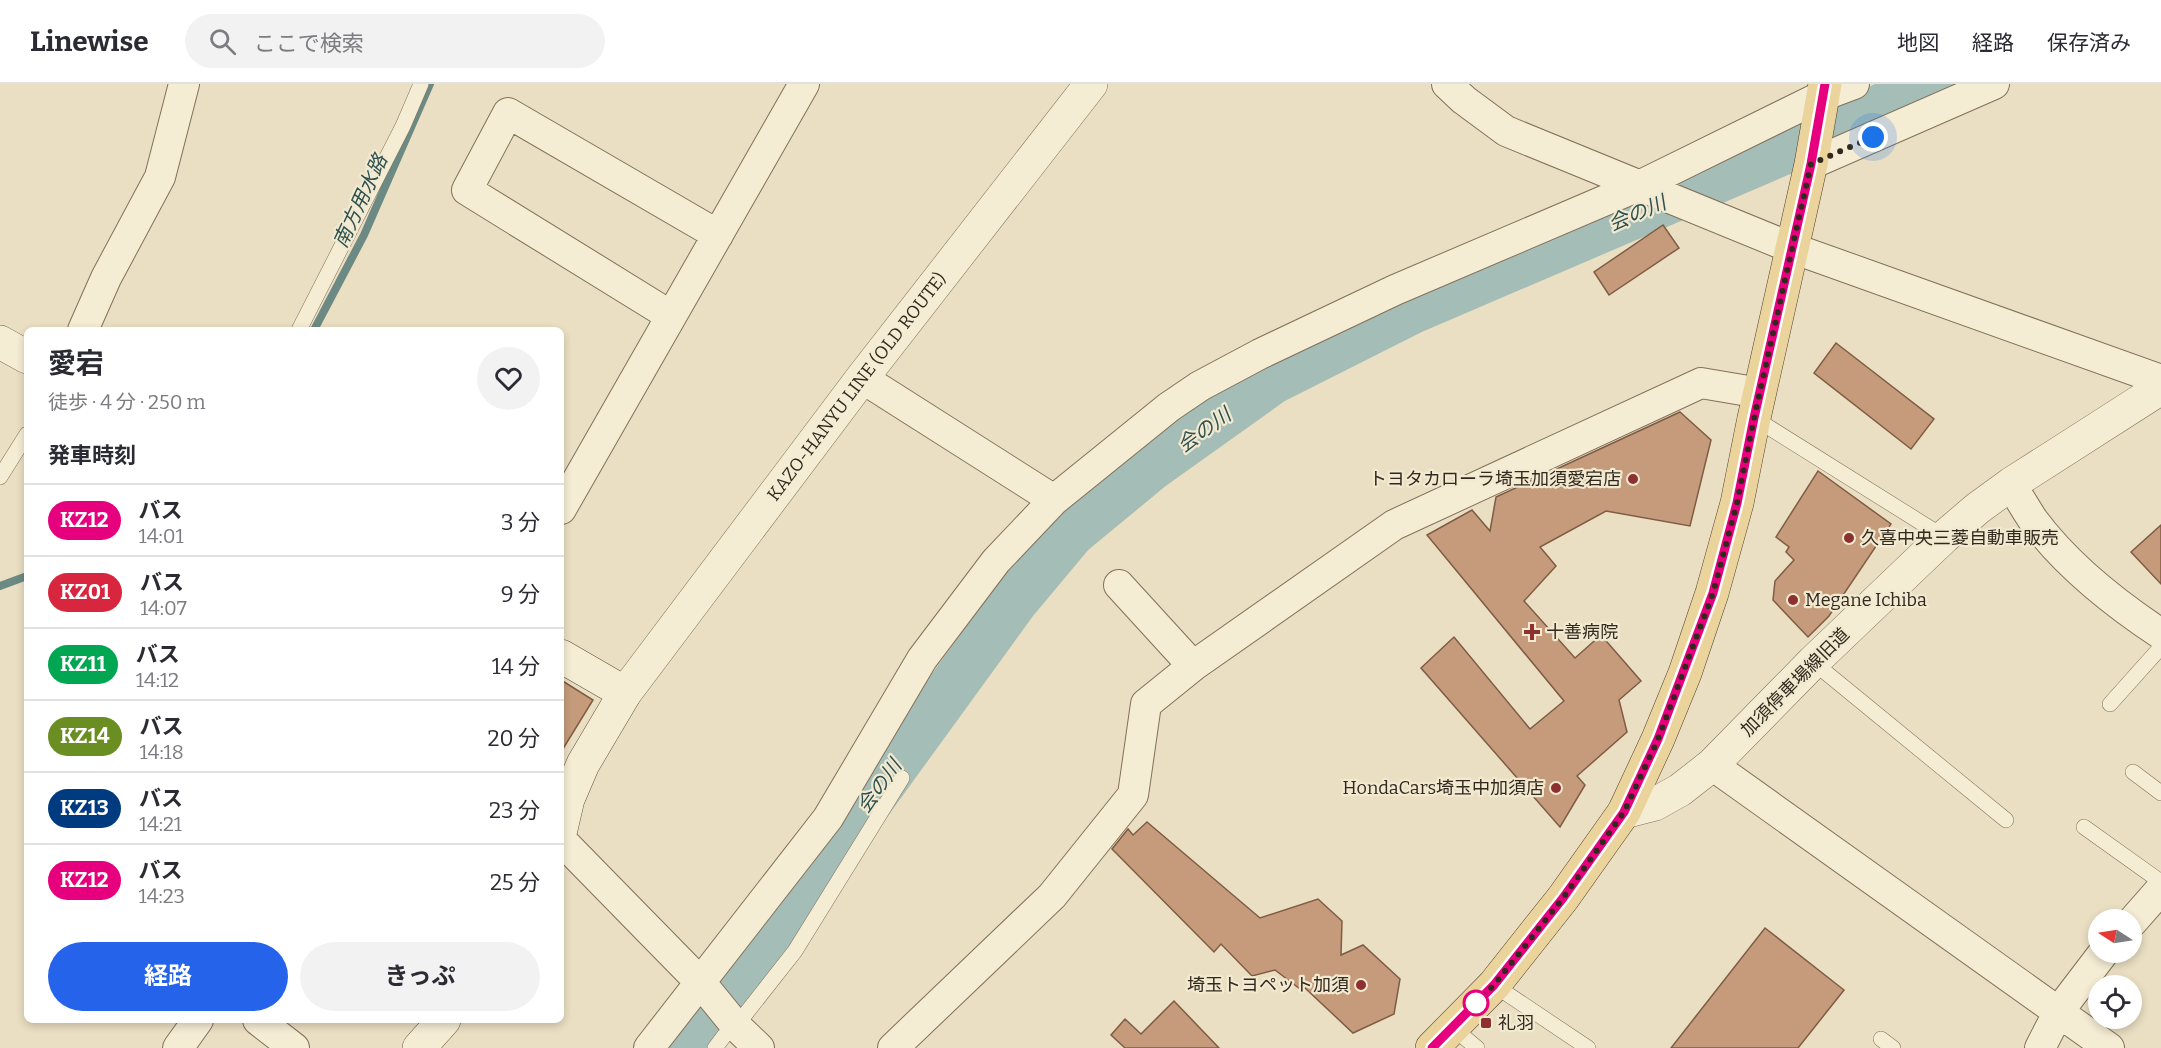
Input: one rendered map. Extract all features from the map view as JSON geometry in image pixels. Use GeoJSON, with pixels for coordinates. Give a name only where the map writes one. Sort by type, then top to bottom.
{"type":"FeatureCollection","features":[{"type":"Feature","properties":{"kind":"main road"},"geometry":{"type":"LineString","coordinates":[[1454,1041],[1494,985],[1563,898],[1624,812],[1658,739],[1713,593],[1737,503],[1812,157],[1822,98]]}},
{"type":"Feature","properties":{"kind":"street"},"geometry":{"type":"LineString","coordinates":[[84,327],[106,278],[160,177],[183,84]]}},
{"type":"Feature","properties":{"kind":"street"},"geometry":{"type":"LineString","coordinates":[[564,504],[804,84]]}},
{"type":"Feature","properties":{"kind":"street","name":"KAZO-HANYU LINE (OLD ROUTE)"},"geometry":{"type":"LineString","coordinates":[[564,816],[568,799],[583,764],[625,693],[862,378],[1091,84]]}},
{"type":"Feature","properties":{"kind":"street"},"geometry":{"type":"LineString","coordinates":[[649,1048],[705,988],[828,818],[922,659],[996,561],[1054,500],[1169,407],[1200,386],[1260,354],[1395,290],[1641,185],[1854,84]]}},
{"type":"Feature","properties":{"kind":"street"},"geometry":{"type":"LineString","coordinates":[[1812,157],[1994,84]]}},
{"type":"Feature","properties":{"kind":"street"},"geometry":{"type":"LineString","coordinates":[[1463,89],[1506,131],[1792,248],[2161,380]]}},
{"type":"Feature","properties":{"kind":"street"},"geometry":{"type":"LineString","coordinates":[[671,316],[467,190],[508,113],[718,235]]}},
{"type":"Feature","properties":{"kind":"street"},"geometry":{"type":"LineString","coordinates":[[0,342],[24,355]]}},
{"type":"Feature","properties":{"kind":"street"},"geometry":{"type":"LineString","coordinates":[[862,378],[1054,500]]}},
{"type":"Feature","properties":{"kind":"street"},"geometry":{"type":"LineString","coordinates":[[893,1048],[1053,896],[1133,795],[1146,704],[1192,666],[1394,525],[1701,383],[1757,406]]}},
{"type":"Feature","properties":{"kind":"street","name":"加須停車場線旧道"},"geometry":{"type":"LineString","coordinates":[[1624,812],[1655,804],[1680,790],[1712,765],[1813,662],[1944,537],[2010,484],[2161,388]]}},
{"type":"Feature","properties":{"kind":"street"},"geometry":{"type":"LineString","coordinates":[[2010,484],[2033,520],[2066,558],[2121,608],[2161,634]]}},
{"type":"Feature","properties":{"kind":"street"},"geometry":{"type":"LineString","coordinates":[[1119,585],[1192,666]]}},
{"type":"Feature","properties":{"kind":"street"},"geometry":{"type":"LineString","coordinates":[[564,658],[625,693]]}},
{"type":"Feature","properties":{"kind":"street"},"geometry":{"type":"LineString","coordinates":[[1712,765],[2109,1048]]}},
{"type":"Feature","properties":{"kind":"street"},"geometry":{"type":"LineString","coordinates":[[564,843],[705,988],[759,1048]]}},
{"type":"Feature","properties":{"kind":"street"},"geometry":{"type":"LineString","coordinates":[[2142,911],[2161,889]]}},
{"type":"Feature","properties":{"kind":"street"},"geometry":{"type":"LineString","coordinates":[[2040,1048],[2059,1011],[2096,963]]}},
{"type":"Feature","properties":{"kind":"street"},"geometry":{"type":"LineString","coordinates":[[178,1048],[196,1023]]}},
{"type":"Feature","properties":{"kind":"street"},"geometry":{"type":"LineString","coordinates":[[262,1023],[294,1048]]}},
{"type":"Feature","properties":{"kind":"street"},"geometry":{"type":"LineString","coordinates":[[419,1048],[441,1023]]}},
{"type":"Feature","properties":{"kind":"lane"},"geometry":{"type":"LineString","coordinates":[[302,327],[403,126],[421,84]]}},
{"type":"Feature","properties":{"kind":"lane"},"geometry":{"type":"LineString","coordinates":[[1757,406],[1944,537]]}},
{"type":"Feature","properties":{"kind":"lane"},"geometry":{"type":"LineString","coordinates":[[0,477],[24,439]]}},
{"type":"Feature","properties":{"kind":"lane"},"geometry":{"type":"LineString","coordinates":[[2110,704],[2161,647]]}},
{"type":"Feature","properties":{"kind":"lane"},"geometry":{"type":"LineString","coordinates":[[1813,662],[2006,820]]}},
{"type":"Feature","properties":{"kind":"lane"},"geometry":{"type":"LineString","coordinates":[[2133,772],[2161,793]]}},
{"type":"Feature","properties":{"kind":"lane"},"geometry":{"type":"LineString","coordinates":[[715,1048],[733,1021],[795,951],[902,778]]}},
{"type":"Feature","properties":{"kind":"lane"},"geometry":{"type":"LineString","coordinates":[[2084,827],[2161,882]]}},
{"type":"Feature","properties":{"kind":"lane"},"geometry":{"type":"LineString","coordinates":[[1494,985],[1588,1048]]}},
{"type":"Feature","properties":{"kind":"building"},"geometry":{"type":"Polygon","coordinates":[[[1663,225],[1679,248],[1609,295],[1594,272],[1663,225]]]}},
{"type":"Feature","properties":{"kind":"building"},"geometry":{"type":"Polygon","coordinates":[[[1836,343],[1934,419],[1911,449],[1814,373],[1836,343]]]}},
{"type":"Feature","properties":{"kind":"building"},"geometry":{"type":"Polygon","coordinates":[[[1680,412],[1711,440],[1690,526],[1606,511],[1540,547],[1556,566],[1524,601],[1575,658],[1601,635],[1641,681],[1619,700],[1627,732],[1577,776],[1585,785],[1560,827],[1421,668],[1454,637],[1530,729],[1564,701],[1427,535],[1472,510],[1490,531],[1496,497],[1680,412]]]}},
{"type":"Feature","properties":{"kind":"building"},"geometry":{"type":"Polygon","coordinates":[[[1818,471],[1891,524],[1829,616],[1808,637],[1773,600],[1775,581],[1794,560],[1786,552],[1789,547],[1776,537],[1818,471]]]}},
{"type":"Feature","properties":{"kind":"building"},"geometry":{"type":"Polygon","coordinates":[[[2161,525],[2161,584],[2131,552],[2161,525]]]}},
{"type":"Feature","properties":{"kind":"building"},"geometry":{"type":"Polygon","coordinates":[[[564,682],[593,700],[564,747],[564,682]]]}},
{"type":"Feature","properties":{"kind":"building"},"geometry":{"type":"Polygon","coordinates":[[[1147,822],[1260,918],[1318,899],[1342,921],[1341,955],[1363,945],[1400,979],[1394,1014],[1353,1033],[1305,988],[1300,989],[1275,970],[1252,976],[1221,944],[1214,952],[1112,849],[1128,829],[1133,835],[1147,822]]]}},
{"type":"Feature","properties":{"kind":"building"},"geometry":{"type":"Polygon","coordinates":[[[1765,928],[1844,990],[1798,1048],[1671,1048],[1765,928]]]}},
{"type":"Feature","properties":{"kind":"building"},"geometry":{"type":"Polygon","coordinates":[[[1174,1001],[1219,1048],[1125,1048],[1111,1035],[1125,1019],[1141,1034],[1174,1001]]]}},
{"type":"Feature","properties":{"kind":"waterway","name":"南方用水路"},"geometry":{"type":"LineString","coordinates":[[316,327],[364,235],[430,84]]}},
{"type":"Feature","properties":{"kind":"waterway","name":"会の川"},"geometry":{"type":"LineString","coordinates":[[692,1048],[717,1012],[722,998],[750,965],[1015,600],[1071,533],[1151,467],[1273,380],[1410,311],[1832,130],[1933,84]]}},
{"type":"Feature","properties":{"kind":"waterway","name":"南方用水路"},"geometry":{"type":"LineString","coordinates":[[0,586],[24,577]]}},
{"type":"Feature","properties":{"kind":"bus line","name":"KZ12"},"geometry":{"type":"LineString","coordinates":[[1432,1048],[1494,985],[1563,898],[1624,812],[1685,673],[1713,593],[1737,503],[1811,164],[1825,84]]}},
{"type":"Feature","properties":{"kind":"place","name":"トヨタカローラ埼玉加須愛宕店"},"geometry":{"type":"Point","coordinates":[1633,479]}},
{"type":"Feature","properties":{"kind":"place","name":"久喜中央三菱自動車販売"},"geometry":{"type":"Point","coordinates":[1849,538]}},
{"type":"Feature","properties":{"kind":"place","name":"Megane Ichiba"},"geometry":{"type":"Point","coordinates":[1793,600]}},
{"type":"Feature","properties":{"kind":"place","name":"十善病院"},"geometry":{"type":"Point","coordinates":[1532,632]}},
{"type":"Feature","properties":{"kind":"place","name":"HondaCars埼玉中加須店"},"geometry":{"type":"Point","coordinates":[1556,788]}},
{"type":"Feature","properties":{"kind":"place","name":"埼玉トヨペット加須"},"geometry":{"type":"Point","coordinates":[1361,985]}},
{"type":"Feature","properties":{"kind":"place","name":"礼羽"},"geometry":{"type":"Point","coordinates":[1486,1023]}},
{"type":"Feature","properties":{"kind":"route"},"geometry":{"type":"LineString","coordinates":[[1476,1003],[1494,985],[1563,898],[1624,812],[1658,739],[1685,673],[1713,593],[1737,503],[1811,164],[1873,137]]}}]}
